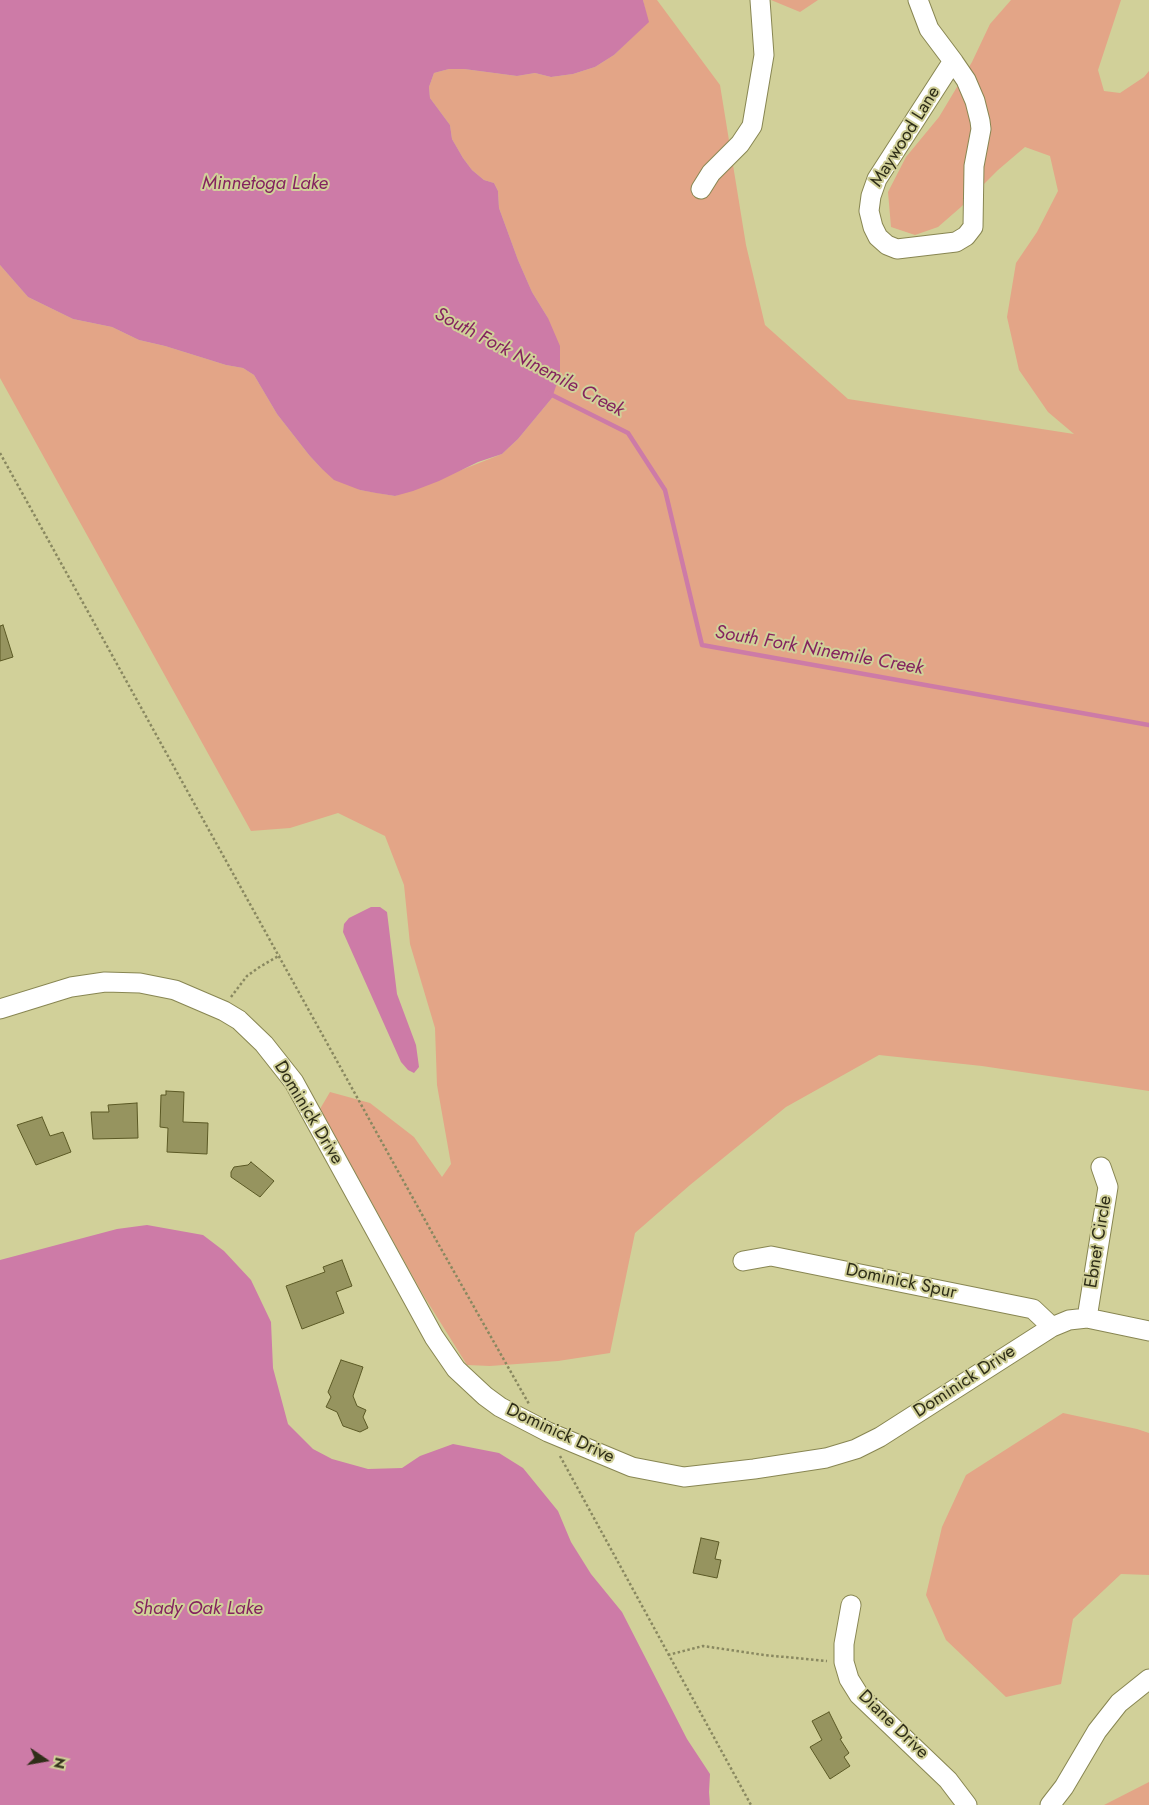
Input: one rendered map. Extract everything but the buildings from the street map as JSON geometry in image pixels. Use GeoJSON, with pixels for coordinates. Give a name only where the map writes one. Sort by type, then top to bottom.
{"type":"FeatureCollection","features":[{"type":"Feature","properties":{"kind":"street"},"geometry":{"type":"LineString","coordinates":[[701,189],[711,173],[740,144],[752,126],[764,55],[760,0]]}},
{"type":"Feature","properties":{"kind":"street","name":"Maywood Lane"},"geometry":{"type":"LineString","coordinates":[[918,0],[929,29],[953,61],[966,80],[975,101],[980,121],[974,166],[973,227],[966,236],[956,242],[897,250],[878,238],[869,211],[871,196],[877,180],[953,61]]}},
{"type":"Feature","properties":{"kind":"street","name":"Dominick Drive"},"geometry":{"type":"LineString","coordinates":[[0,1009],[71,987],[105,982],[140,983],[175,990],[224,1011],[238,1020],[264,1044],[294,1082],[434,1337],[456,1369],[485,1396],[500,1406],[548,1432],[632,1467],[684,1477],[826,1458],[856,1449],[880,1437],[1052,1326],[1069,1320],[1087,1318],[1149,1331]]}},
{"type":"Feature","properties":{"kind":"street","name":"Ebnet Circle"},"geometry":{"type":"LineString","coordinates":[[1087,1318],[1108,1187],[1101,1167]]}},
{"type":"Feature","properties":{"kind":"street","name":"Dominick Spur"},"geometry":{"type":"LineString","coordinates":[[743,1261],[771,1256],[1024,1307],[1033,1309],[1052,1326]]}},
{"type":"Feature","properties":{"kind":"street","name":"Diane Drive"},"geometry":{"type":"LineString","coordinates":[[851,1605],[844,1644],[844,1662],[849,1680],[859,1695],[948,1780],[967,1805]]}},
{"type":"Feature","properties":{"kind":"street"},"geometry":{"type":"LineString","coordinates":[[1050,1805],[1064,1787],[1097,1731],[1119,1703],[1149,1679]]}},
{"type":"Feature","properties":{"kind":"path"},"geometry":{"type":"LineString","coordinates":[[0,453],[280,955],[440,1247],[531,1406]]}},
{"type":"Feature","properties":{"kind":"path"},"geometry":{"type":"LineString","coordinates":[[229,1001],[248,976],[280,955]]}},
{"type":"Feature","properties":{"kind":"path"},"geometry":{"type":"LineString","coordinates":[[548,1432],[751,1805]]}},
{"type":"Feature","properties":{"kind":"path"},"geometry":{"type":"LineString","coordinates":[[668,1655],[703,1646],[764,1655],[844,1662]]}},
{"type":"Feature","properties":{"kind":"shaded area"},"geometry":{"type":"Polygon","coordinates":[[[643,0],[657,0],[720,85],[746,245],[765,325],[848,399],[1074,434],[1048,412],[1019,370],[1007,317],[1016,263],[1037,232],[1058,191],[1050,156],[1025,147],[938,227],[915,235],[891,227],[888,192],[906,157],[939,117],[972,62],[990,24],[1011,0],[1121,0],[1098,70],[1104,91],[1120,93],[1144,77],[1149,71],[1149,1091],[982,1066],[879,1055],[786,1107],[690,1185],[635,1233],[610,1353],[558,1361],[490,1366],[467,1365],[422,1293],[320,1109],[330,1092],[370,1103],[414,1137],[442,1177],[451,1164],[437,1085],[435,1028],[410,944],[404,885],[385,836],[338,813],[290,828],[251,831],[0,378],[0,265],[28,297],[73,319],[112,327],[139,340],[226,365],[243,368],[254,375],[277,414],[321,468],[360,490],[395,496],[502,454],[518,439],[552,398],[548,318],[532,292],[518,260],[499,208],[498,191],[494,183],[484,180],[472,170],[463,158],[452,139],[450,125],[430,98],[429,87],[434,73],[449,69],[464,69],[517,76],[535,73],[551,77],[573,74],[595,67],[614,55],[648,22],[643,0]]]}},
{"type":"Feature","properties":{"kind":"shaded area"},"geometry":{"type":"Polygon","coordinates":[[[771,0],[818,0],[800,12],[771,0]]]}},
{"type":"Feature","properties":{"kind":"shaded area"},"geometry":{"type":"Polygon","coordinates":[[[1063,1413],[1149,1433],[1149,1575],[1121,1574],[1073,1619],[1061,1684],[1006,1697],[946,1640],[926,1595],[942,1527],[966,1475],[1063,1413]]]}},
{"type":"Feature","properties":{"kind":"shaded area"},"geometry":{"type":"Polygon","coordinates":[[[1149,1782],[1149,1805],[1104,1805],[1149,1782]]]}},
{"type":"Feature","properties":{"kind":"water","name":"Minnetoga Lake"},"geometry":{"type":"Polygon","coordinates":[[[0,0],[643,0],[649,22],[614,55],[595,67],[573,74],[551,77],[535,73],[517,76],[464,69],[449,69],[434,73],[429,87],[430,98],[450,125],[452,139],[463,158],[472,170],[484,180],[494,183],[498,191],[499,208],[518,260],[532,292],[548,318],[560,346],[560,374],[552,398],[518,439],[502,454],[478,462],[439,481],[395,496],[360,490],[334,480],[321,468],[277,414],[254,375],[243,368],[226,365],[139,340],[112,327],[73,319],[28,297],[0,265],[0,0]]]}},
{"type":"Feature","properties":{"kind":"water"},"geometry":{"type":"Polygon","coordinates":[[[371,907],[380,907],[387,912],[397,994],[416,1045],[419,1067],[414,1073],[408,1070],[401,1062],[343,932],[344,924],[349,918],[371,907]]]}},
{"type":"Feature","properties":{"kind":"water","name":"Shady Oak Lake"},"geometry":{"type":"Polygon","coordinates":[[[147,1225],[203,1235],[224,1251],[251,1280],[271,1322],[273,1368],[288,1424],[313,1449],[332,1459],[368,1469],[402,1468],[420,1456],[453,1444],[499,1453],[523,1468],[558,1511],[571,1542],[591,1574],[622,1612],[687,1739],[710,1774],[710,1805],[0,1805],[0,1260],[117,1229],[147,1225]]]}},
{"type":"Feature","properties":{"kind":"waterway","name":"South Fork Ninemile Creek"},"geometry":{"type":"LineString","coordinates":[[548,393],[628,433],[665,490],[702,645],[1149,725]]}}]}
